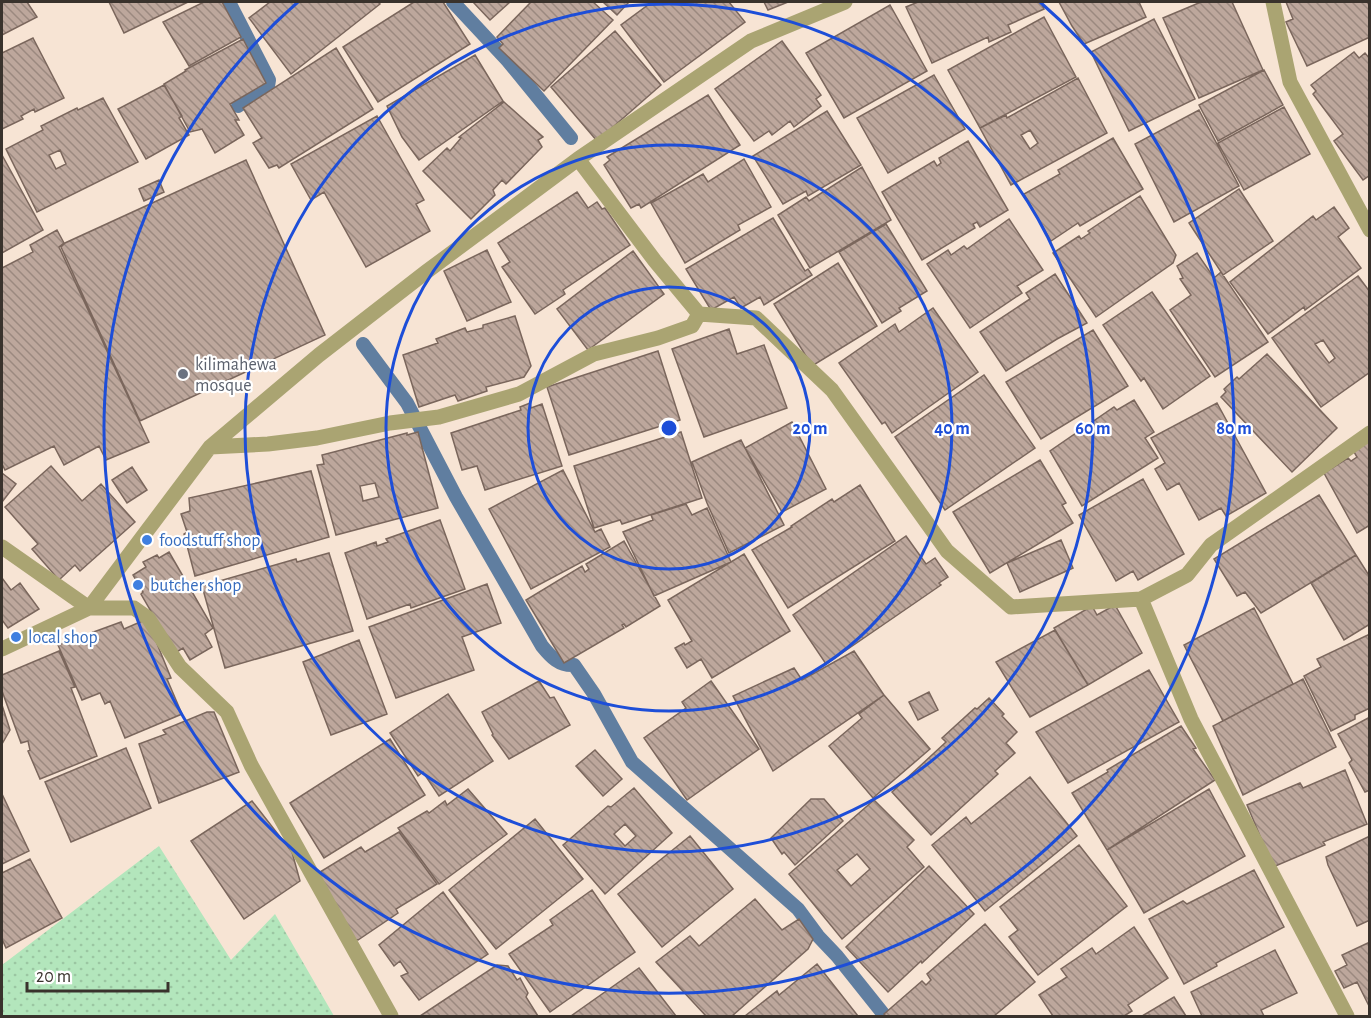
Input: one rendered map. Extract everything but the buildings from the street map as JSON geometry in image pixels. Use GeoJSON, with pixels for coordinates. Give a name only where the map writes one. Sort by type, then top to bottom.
{"type":"FeatureCollection","features":[{"type":"Feature","properties":{"kind":"street"},"geometry":{"type":"LineString","coordinates":[[89,608],[210,447],[337,341],[578,159],[751,41],[845,2]]}},
{"type":"Feature","properties":{"kind":"street"},"geometry":{"type":"LineString","coordinates":[[1273,2],[1290,82],[1370,230]]}},
{"type":"Feature","properties":{"kind":"street"},"geometry":{"type":"LineString","coordinates":[[578,159],[655,261],[699,314],[756,318],[832,390],[947,551],[1011,607],[1141,599],[1187,575],[1211,545],[1370,434]]}},
{"type":"Feature","properties":{"kind":"street"},"geometry":{"type":"LineString","coordinates":[[210,447],[268,444],[317,438],[390,423],[438,417],[519,394],[594,354],[658,338],[692,326],[699,314]]}},
{"type":"Feature","properties":{"kind":"street"},"geometry":{"type":"LineString","coordinates":[[2,547],[89,608]]}},
{"type":"Feature","properties":{"kind":"street"},"geometry":{"type":"LineString","coordinates":[[1141,599],[1191,719],[1347,1017]]}},
{"type":"Feature","properties":{"kind":"street"},"geometry":{"type":"LineString","coordinates":[[2,649],[89,608],[134,608],[148,618],[180,667],[227,712],[251,765],[391,1017]]}},
{"type":"Feature","properties":{"kind":"green space"},"geometry":{"type":"Polygon","coordinates":[[[159,846],[231,960],[275,914],[334,1016],[2,1016],[2,965],[159,846]]]}},
{"type":"Feature","properties":{"kind":"waterway"},"geometry":{"type":"LineString","coordinates":[[229,2],[269,80],[268,86],[238,106]]}},
{"type":"Feature","properties":{"kind":"waterway"},"geometry":{"type":"LineString","coordinates":[[453,2],[508,61],[571,138]]}},
{"type":"Feature","properties":{"kind":"waterway"},"geometry":{"type":"LineString","coordinates":[[363,344],[407,403],[456,497],[542,646],[560,662],[574,665],[594,694],[632,762],[798,909],[885,1016]]}},
{"type":"Feature","properties":{"kind":"place","name":"kilimahewa mosque"},"geometry":{"type":"Point","coordinates":[183,374]}},
{"type":"Feature","properties":{"kind":"place","name":"foodstuff shop"},"geometry":{"type":"Point","coordinates":[147,540]}},
{"type":"Feature","properties":{"kind":"place","name":"butcher shop"},"geometry":{"type":"Point","coordinates":[138,585]}},
{"type":"Feature","properties":{"kind":"place","name":"local shop"},"geometry":{"type":"Point","coordinates":[16,637]}}]}
